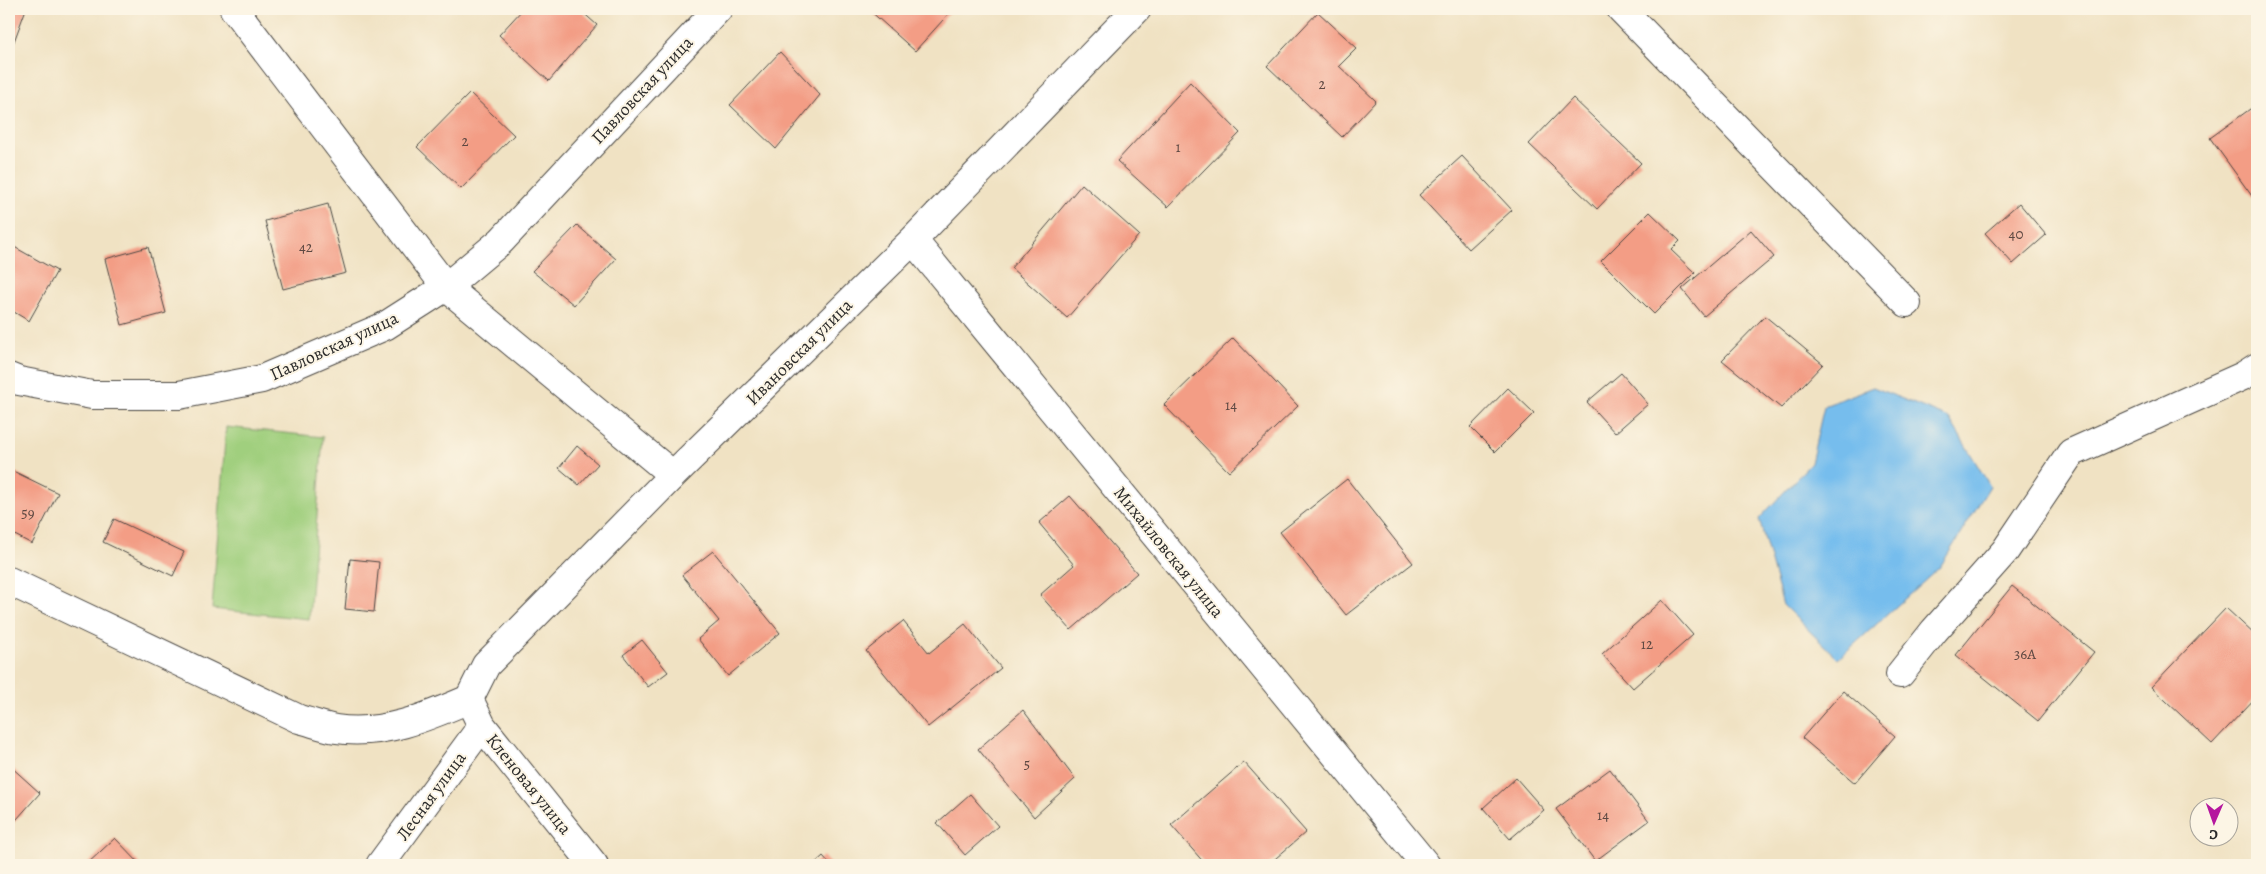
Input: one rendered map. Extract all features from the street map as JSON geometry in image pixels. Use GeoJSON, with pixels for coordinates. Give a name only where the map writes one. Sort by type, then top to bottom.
{"type":"FeatureCollection","features":[{"type":"Feature","properties":{"kind":"street"},"geometry":{"type":"LineString","coordinates":[[234,9],[446,287],[673,475]]}},
{"type":"Feature","properties":{"kind":"street","name":"Павловская улица"},"geometry":{"type":"LineString","coordinates":[[9,377],[18,381],[92,396],[179,395],[262,379],[384,326],[446,287],[501,241],[718,9]]}},
{"type":"Feature","properties":{"kind":"street","name":"Ивановская улица"},"geometry":{"type":"LineString","coordinates":[[469,699],[486,665],[673,475],[913,240],[1137,9]]}},
{"type":"Feature","properties":{"kind":"street"},"geometry":{"type":"LineString","coordinates":[[1622,9],[1906,303]]}},
{"type":"Feature","properties":{"kind":"street","name":"Михайловская улица"},"geometry":{"type":"LineString","coordinates":[[913,240],[1426,865]]}},
{"type":"Feature","properties":{"kind":"street"},"geometry":{"type":"LineString","coordinates":[[1900,674],[1934,631],[2005,551],[2071,454],[2243,376],[2257,367]]}},
{"type":"Feature","properties":{"kind":"street"},"geometry":{"type":"LineString","coordinates":[[9,581],[299,719],[336,729],[374,730],[419,720],[469,699]]}},
{"type":"Feature","properties":{"kind":"street","name":"Кленовая улица"},"geometry":{"type":"LineString","coordinates":[[469,699],[482,726],[594,865]]}},
{"type":"Feature","properties":{"kind":"street","name":"Лесная улица"},"geometry":{"type":"LineString","coordinates":[[380,865],[482,726]]}},
{"type":"Feature","properties":{"kind":"green space"},"geometry":{"type":"Polygon","coordinates":[[[226,427],[323,437],[309,619],[212,609],[226,427]]]}},
{"type":"Feature","properties":{"kind":"water"},"geometry":{"type":"Polygon","coordinates":[[[1873,387],[1949,418],[1990,486],[1940,567],[1838,659],[1783,605],[1759,519],[1811,463],[1824,406],[1873,387]]]}},
{"type":"Feature","properties":{"kind":"building"},"geometry":{"type":"Polygon","coordinates":[[[9,9],[26,9],[9,55],[9,9]]]}},
{"type":"Feature","properties":{"kind":"building"},"geometry":{"type":"Polygon","coordinates":[[[523,9],[579,9],[597,25],[549,81],[499,35],[523,9]]]}},
{"type":"Feature","properties":{"kind":"building"},"geometry":{"type":"Polygon","coordinates":[[[868,9],[953,9],[915,51],[868,9]]]}},
{"type":"Feature","properties":{"kind":"building"},"geometry":{"type":"Polygon","coordinates":[[[1318,12],[1357,48],[1339,66],[1376,101],[1342,137],[1267,66],[1318,12]]]}},
{"type":"Feature","properties":{"kind":"building"},"geometry":{"type":"Polygon","coordinates":[[[780,52],[820,95],[776,149],[730,105],[780,52]]]}},
{"type":"Feature","properties":{"kind":"building"},"geometry":{"type":"Polygon","coordinates":[[[1190,82],[1240,133],[1168,207],[1117,161],[1190,82]]]}},
{"type":"Feature","properties":{"kind":"building"},"geometry":{"type":"Polygon","coordinates":[[[470,93],[514,135],[461,189],[417,147],[470,93]]]}},
{"type":"Feature","properties":{"kind":"building"},"geometry":{"type":"Polygon","coordinates":[[[1573,98],[1641,163],[1597,209],[1529,144],[1573,98]]]}},
{"type":"Feature","properties":{"kind":"building"},"geometry":{"type":"Polygon","coordinates":[[[2257,104],[2257,203],[2210,138],[2257,104]]]}},
{"type":"Feature","properties":{"kind":"building"},"geometry":{"type":"Polygon","coordinates":[[[1462,156],[1512,210],[1469,249],[1419,195],[1462,156]]]}},
{"type":"Feature","properties":{"kind":"building"},"geometry":{"type":"Polygon","coordinates":[[[1082,184],[1139,235],[1067,318],[1011,268],[1082,184]]]}},
{"type":"Feature","properties":{"kind":"building"},"geometry":{"type":"Polygon","coordinates":[[[2019,203],[2046,235],[2013,264],[1985,233],[2019,203]]]}},
{"type":"Feature","properties":{"kind":"building"},"geometry":{"type":"Polygon","coordinates":[[[328,204],[346,273],[283,289],[265,221],[328,204]]]}},
{"type":"Feature","properties":{"kind":"building"},"geometry":{"type":"Polygon","coordinates":[[[1650,212],[1680,241],[1671,250],[1695,273],[1654,314],[1601,261],[1650,212]]]}},
{"type":"Feature","properties":{"kind":"building"},"geometry":{"type":"Polygon","coordinates":[[[577,225],[616,259],[574,305],[532,271],[577,225]]]}},
{"type":"Feature","properties":{"kind":"building"},"geometry":{"type":"Polygon","coordinates":[[[1751,230],[1774,257],[1704,316],[1682,289],[1751,230]]]}},
{"type":"Feature","properties":{"kind":"building"},"geometry":{"type":"Polygon","coordinates":[[[9,244],[57,271],[29,321],[9,309],[9,244]]]}},
{"type":"Feature","properties":{"kind":"building"},"geometry":{"type":"Polygon","coordinates":[[[148,247],[166,313],[122,325],[105,259],[148,247]]]}},
{"type":"Feature","properties":{"kind":"building"},"geometry":{"type":"Polygon","coordinates":[[[1765,316],[1823,364],[1781,408],[1722,360],[1765,316]]]}},
{"type":"Feature","properties":{"kind":"building"},"geometry":{"type":"Polygon","coordinates":[[[1233,338],[1298,406],[1229,472],[1164,405],[1233,338]]]}},
{"type":"Feature","properties":{"kind":"building"},"geometry":{"type":"Polygon","coordinates":[[[1621,373],[1648,404],[1615,433],[1587,402],[1621,373]]]}},
{"type":"Feature","properties":{"kind":"building"},"geometry":{"type":"Polygon","coordinates":[[[1508,388],[1534,413],[1495,452],[1470,427],[1508,388]]]}},
{"type":"Feature","properties":{"kind":"building"},"geometry":{"type":"Polygon","coordinates":[[[577,446],[598,464],[579,485],[559,468],[577,446]]]}},
{"type":"Feature","properties":{"kind":"building"},"geometry":{"type":"Polygon","coordinates":[[[9,469],[58,493],[32,544],[9,532],[9,469]]]}},
{"type":"Feature","properties":{"kind":"building"},"geometry":{"type":"Polygon","coordinates":[[[1347,479],[1413,563],[1346,615],[1280,532],[1347,479]]]}},
{"type":"Feature","properties":{"kind":"building"},"geometry":{"type":"Polygon","coordinates":[[[1070,496],[1137,573],[1071,630],[1040,595],[1074,565],[1039,523],[1070,496]]]}},
{"type":"Feature","properties":{"kind":"building"},"geometry":{"type":"Polygon","coordinates":[[[114,519],[184,552],[173,576],[103,542],[114,519]]]}},
{"type":"Feature","properties":{"kind":"building"},"geometry":{"type":"Polygon","coordinates":[[[713,551],[780,633],[728,676],[698,639],[719,621],[682,575],[713,551]]]}},
{"type":"Feature","properties":{"kind":"building"},"geometry":{"type":"Polygon","coordinates":[[[350,559],[379,562],[374,612],[345,609],[350,559]]]}},
{"type":"Feature","properties":{"kind":"building"},"geometry":{"type":"Polygon","coordinates":[[[2012,586],[2094,652],[2038,721],[1956,655],[2012,586]]]}},
{"type":"Feature","properties":{"kind":"building"},"geometry":{"type":"Polygon","coordinates":[[[1662,600],[1693,635],[1633,688],[1602,654],[1662,600]]]}},
{"type":"Feature","properties":{"kind":"building"},"geometry":{"type":"Polygon","coordinates":[[[2226,608],[2257,637],[2257,696],[2212,744],[2151,687],[2226,608]]]}},
{"type":"Feature","properties":{"kind":"building"},"geometry":{"type":"Polygon","coordinates":[[[903,621],[929,653],[965,624],[1001,668],[928,727],[866,651],[903,621]]]}},
{"type":"Feature","properties":{"kind":"building"},"geometry":{"type":"Polygon","coordinates":[[[642,640],[668,672],[648,687],[623,655],[642,640]]]}},
{"type":"Feature","properties":{"kind":"building"},"geometry":{"type":"Polygon","coordinates":[[[1843,691],[1895,736],[1855,783],[1802,738],[1843,691]]]}},
{"type":"Feature","properties":{"kind":"building"},"geometry":{"type":"Polygon","coordinates":[[[1023,710],[1075,779],[1034,817],[978,749],[1023,710]]]}},
{"type":"Feature","properties":{"kind":"building"},"geometry":{"type":"Polygon","coordinates":[[[1244,762],[1306,832],[1268,865],[1206,865],[1171,825],[1244,762]]]}},
{"type":"Feature","properties":{"kind":"building"},"geometry":{"type":"Polygon","coordinates":[[[9,765],[40,793],[9,828],[9,765]]]}},
{"type":"Feature","properties":{"kind":"building"},"geometry":{"type":"Polygon","coordinates":[[[1610,769],[1649,821],[1595,861],[1556,809],[1610,769]]]}},
{"type":"Feature","properties":{"kind":"building"},"geometry":{"type":"Polygon","coordinates":[[[1516,778],[1544,810],[1510,839],[1483,808],[1516,778]]]}},
{"type":"Feature","properties":{"kind":"building"},"geometry":{"type":"Polygon","coordinates":[[[970,794],[998,826],[965,855],[937,823],[970,794]]]}},
{"type":"Feature","properties":{"kind":"building"},"geometry":{"type":"Polygon","coordinates":[[[115,838],[141,865],[86,865],[115,838]]]}},
{"type":"Feature","properties":{"kind":"building"},"geometry":{"type":"Polygon","coordinates":[[[823,856],[831,865],[813,865],[823,856]]]}}]}
